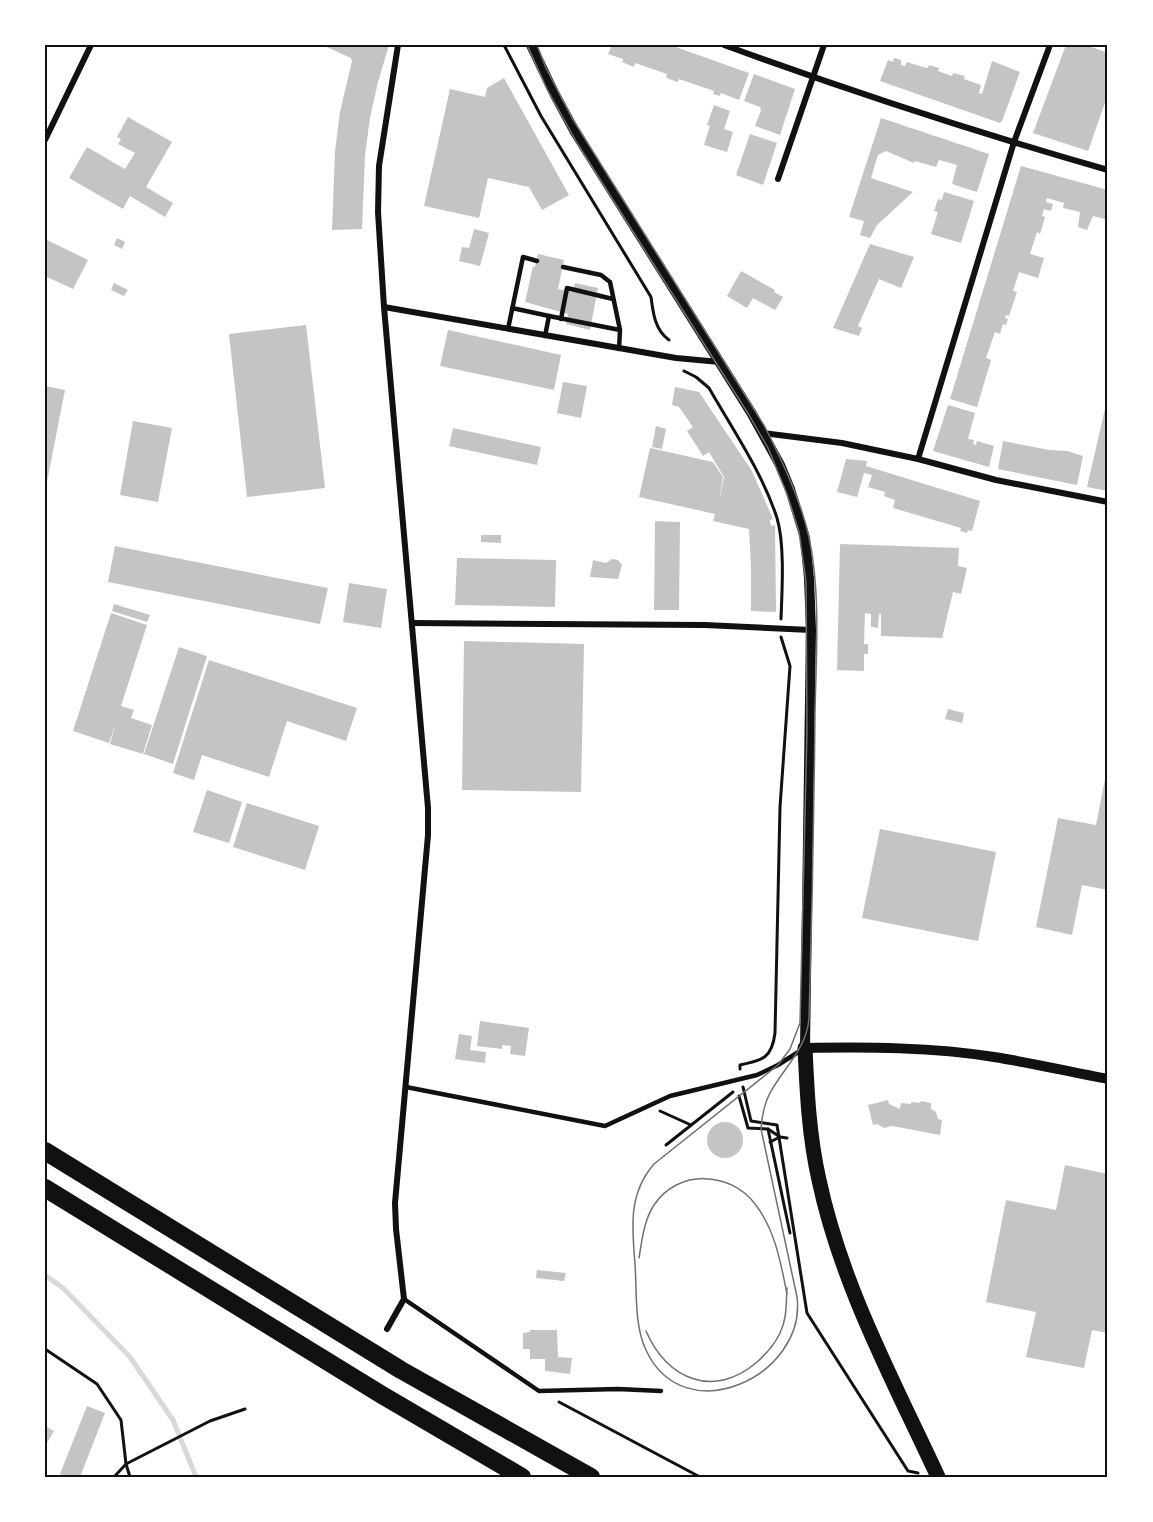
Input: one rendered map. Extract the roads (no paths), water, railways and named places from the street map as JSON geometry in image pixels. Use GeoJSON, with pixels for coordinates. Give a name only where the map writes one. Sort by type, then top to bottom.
{"type":"FeatureCollection","features":[{"type":"Feature","properties":{"kind":"highway"},"geometry":{"type":"LineString","coordinates":[[45,1151],[401,1370],[591,1477]]}},
{"type":"Feature","properties":{"kind":"highway"},"geometry":{"type":"LineString","coordinates":[[45,1188],[382,1395],[522,1477]]}},
{"type":"Feature","properties":{"kind":"main road"},"geometry":{"type":"LineString","coordinates":[[805,1048],[807,1110],[812,1147],[835,1240],[864,1317],[938,1477]]}},
{"type":"Feature","properties":{"kind":"street"},"geometry":{"type":"LineString","coordinates":[[45,140],[91,45]]}},
{"type":"Feature","properties":{"kind":"street"},"geometry":{"type":"LineString","coordinates":[[387,1329],[404,1299],[395,1203],[428,826],[378,212],[379,166],[398,45]]}},
{"type":"Feature","properties":{"kind":"street"},"geometry":{"type":"LineString","coordinates":[[531,45],[576,132],[763,433],[787,481],[802,525],[810,578],[811,630],[805,1048],[866,1047],[947,1052],[993,1057],[1108,1079]]}},
{"type":"Feature","properties":{"kind":"street"},"geometry":{"type":"LineString","coordinates":[[724,45],[812,77],[1108,170]]}},
{"type":"Feature","properties":{"kind":"street"},"geometry":{"type":"LineString","coordinates":[[778,179],[824,45]]}},
{"type":"Feature","properties":{"kind":"street"},"geometry":{"type":"LineString","coordinates":[[918,459],[1014,142],[1050,45]]}},
{"type":"Feature","properties":{"kind":"street"},"geometry":{"type":"LineString","coordinates":[[384,307],[676,358],[720,363]]}},
{"type":"Feature","properties":{"kind":"street"},"geometry":{"type":"LineString","coordinates":[[763,433],[842,443],[918,459],[996,480],[1108,502]]}},
{"type":"Feature","properties":{"kind":"street"},"geometry":{"type":"LineString","coordinates":[[412,623],[705,626],[811,630]]}},
{"type":"Feature","properties":{"kind":"lane"},"geometry":{"type":"LineString","coordinates":[[508,329],[523,257],[537,261]]}},
{"type":"Feature","properties":{"kind":"lane"},"geometry":{"type":"LineString","coordinates":[[563,267],[601,275],[610,282],[620,330],[619,348]]}},
{"type":"Feature","properties":{"kind":"lane"},"geometry":{"type":"LineString","coordinates":[[561,319],[567,288],[614,299]]}},
{"type":"Feature","properties":{"kind":"lane"},"geometry":{"type":"LineString","coordinates":[[512,308],[620,330]]}},
{"type":"Feature","properties":{"kind":"lane"},"geometry":{"type":"LineString","coordinates":[[545,336],[549,316]]}},
{"type":"Feature","properties":{"kind":"lane"},"geometry":{"type":"LineString","coordinates":[[406,1088],[601,1126],[610,1125],[678,1094],[757,1075],[805,1048]]}},
{"type":"Feature","properties":{"kind":"lane"},"geometry":{"type":"LineString","coordinates":[[404,1299],[539,1391],[618,1389],[661,1391]]}},
{"type":"Feature","properties":{"kind":"waterway"},"geometry":{"type":"LineString","coordinates":[[45,1275],[63,1288],[130,1357],[173,1420],[196,1477]]}},
{"type":"Feature","properties":{"kind":"tram line"},"geometry":{"type":"LineString","coordinates":[[527,45],[547,89],[577,143],[768,448],[787,494],[799,532],[806,582],[807,730],[800,1023],[790,1049],[778,1065],[654,1164],[640,1187],[634,1211],[633,1237],[637,1308],[642,1340],[646,1350],[664,1375],[687,1388],[713,1391],[740,1384],[764,1370],[783,1350],[795,1325],[797,1297],[761,1129],[768,1097],[804,1040],[809,1019],[817,648],[813,559],[796,495],[765,427],[572,118],[546,68],[537,45]]}},
{"type":"Feature","properties":{"kind":"tram line"},"geometry":{"type":"LineString","coordinates":[[639,1258],[648,1217],[664,1193],[690,1180],[718,1180],[744,1193],[762,1214],[776,1247],[787,1294]]}},
{"type":"Feature","properties":{"kind":"tram line"},"geometry":{"type":"LineString","coordinates":[[646,1331],[666,1362],[679,1372],[693,1379],[724,1380],[741,1373],[757,1362],[776,1341],[784,1322],[787,1288]]}}]}
